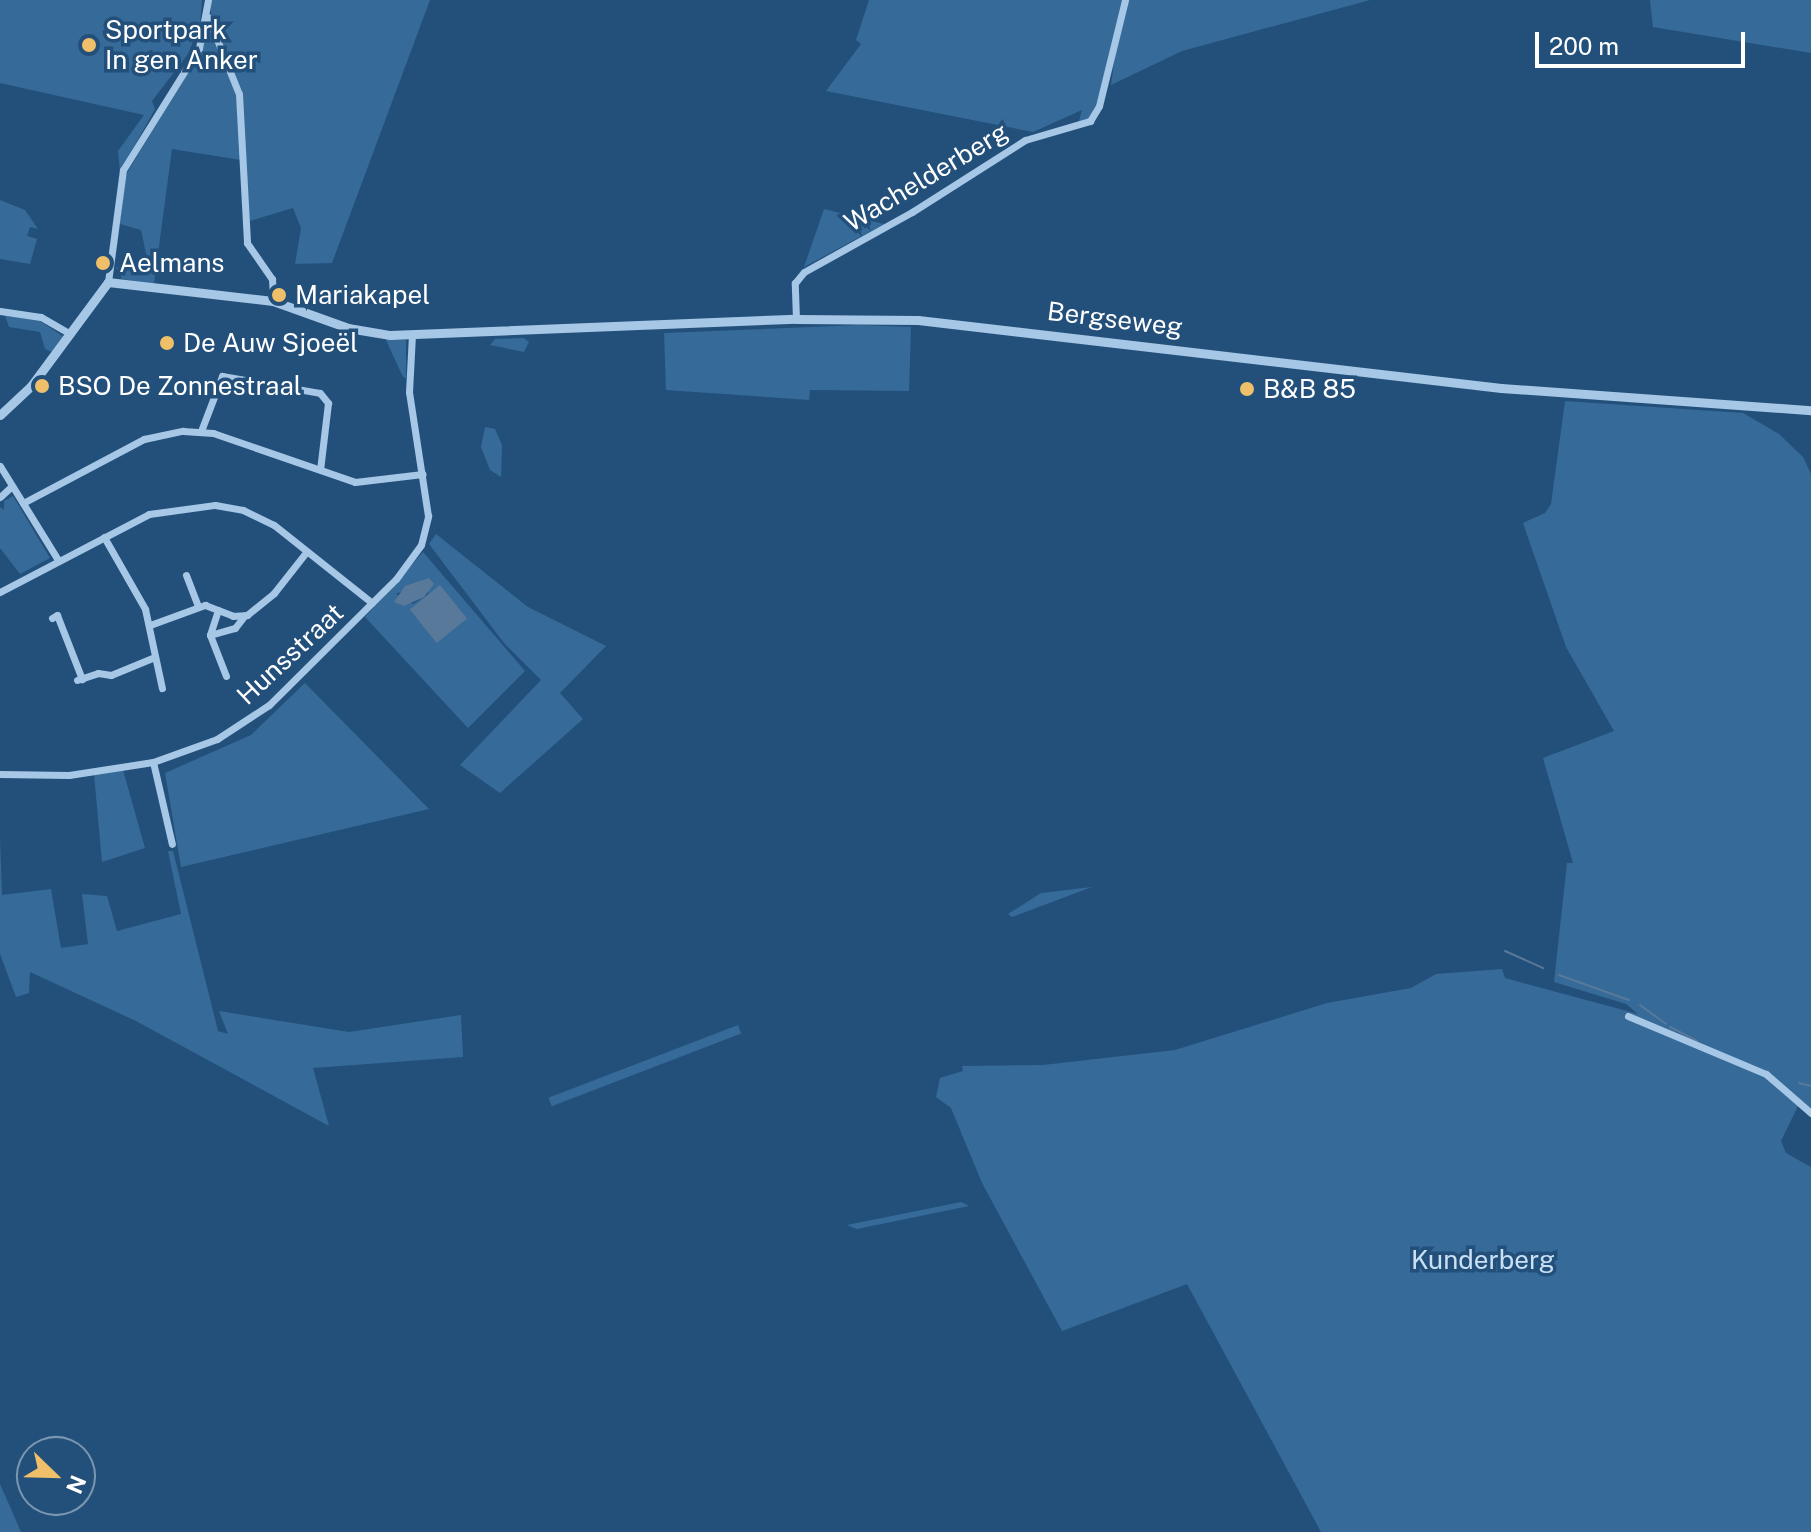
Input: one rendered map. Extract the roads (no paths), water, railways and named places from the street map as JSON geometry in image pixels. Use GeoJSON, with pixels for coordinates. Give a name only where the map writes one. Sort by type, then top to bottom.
{"type":"FeatureCollection","features":[{"type":"Feature","properties":{"kind":"street"},"geometry":{"type":"LineString","coordinates":[[0,415],[31,386],[108,282],[123,170],[195,54],[208,17],[208,0]]}},
{"type":"Feature","properties":{"kind":"street","name":"Wachelderberg"},"geometry":{"type":"LineString","coordinates":[[796,319],[795,283],[804,272],[912,212],[1025,140],[1077,128],[1093,118],[1125,0]]}},
{"type":"Feature","properties":{"kind":"street"},"geometry":{"type":"LineString","coordinates":[[208,17],[239,94],[247,243],[272,279],[273,301]]}},
{"type":"Feature","properties":{"kind":"street","name":"Bergseweg"},"geometry":{"type":"LineString","coordinates":[[108,282],[273,301],[348,328],[412,335],[796,319],[954,323],[1501,388],[1811,410]]}},
{"type":"Feature","properties":{"kind":"street"},"geometry":{"type":"LineString","coordinates":[[0,311],[41,317],[71,334]]}},
{"type":"Feature","properties":{"kind":"street","name":"Hunsstraat"},"geometry":{"type":"LineString","coordinates":[[0,774],[69,775],[153,762],[201,746],[255,716],[372,603],[421,545],[428,516],[409,392],[412,335]]}},
{"type":"Feature","properties":{"kind":"street"},"geometry":{"type":"LineString","coordinates":[[201,431],[222,376],[320,393],[328,403],[320,470]]}},
{"type":"Feature","properties":{"kind":"street"},"geometry":{"type":"LineString","coordinates":[[23,503],[144,439],[201,431],[366,483],[423,474]]}},
{"type":"Feature","properties":{"kind":"street"},"geometry":{"type":"LineString","coordinates":[[0,466],[58,560]]}},
{"type":"Feature","properties":{"kind":"street"},"geometry":{"type":"LineString","coordinates":[[0,497],[12,486]]}},
{"type":"Feature","properties":{"kind":"street"},"geometry":{"type":"LineString","coordinates":[[0,592],[159,510],[215,505],[264,519],[372,603]]}},
{"type":"Feature","properties":{"kind":"street"},"geometry":{"type":"LineString","coordinates":[[104,537],[150,625],[152,658],[162,688]]}},
{"type":"Feature","properties":{"kind":"street"},"geometry":{"type":"LineString","coordinates":[[210,635],[235,628],[244,616],[274,593],[307,551]]}},
{"type":"Feature","properties":{"kind":"street"},"geometry":{"type":"LineString","coordinates":[[186,575],[198,606]]}},
{"type":"Feature","properties":{"kind":"street"},"geometry":{"type":"LineString","coordinates":[[150,625],[198,606],[244,616]]}},
{"type":"Feature","properties":{"kind":"street"},"geometry":{"type":"LineString","coordinates":[[218,610],[210,635],[226,676]]}},
{"type":"Feature","properties":{"kind":"street"},"geometry":{"type":"LineString","coordinates":[[52,618],[57,615],[80,679],[114,674],[152,658]]}},
{"type":"Feature","properties":{"kind":"street"},"geometry":{"type":"LineString","coordinates":[[153,762],[172,844]]}},
{"type":"Feature","properties":{"kind":"street"},"geometry":{"type":"LineString","coordinates":[[1628,1016],[1766,1074],[1811,1113]]}},
{"type":"Feature","properties":{"kind":"waterway"},"geometry":{"type":"LineString","coordinates":[[1505,951],[1543,968]]}},
{"type":"Feature","properties":{"kind":"waterway"},"geometry":{"type":"LineString","coordinates":[[1559,975],[1629,1000]]}},
{"type":"Feature","properties":{"kind":"waterway"},"geometry":{"type":"LineString","coordinates":[[1640,1005],[1666,1024]]}},
{"type":"Feature","properties":{"kind":"waterway"},"geometry":{"type":"LineString","coordinates":[[1670,1027],[1697,1041]]}},
{"type":"Feature","properties":{"kind":"waterway"},"geometry":{"type":"LineString","coordinates":[[1799,1083],[1811,1086]]}},
{"type":"Feature","properties":{"kind":"place","name":"Sportpark In gen Anker"},"geometry":{"type":"Point","coordinates":[89,45]}},
{"type":"Feature","properties":{"kind":"place","name":"Aelmans"},"geometry":{"type":"Point","coordinates":[103,263]}},
{"type":"Feature","properties":{"kind":"place","name":"Mariakapel"},"geometry":{"type":"Point","coordinates":[279,295]}},
{"type":"Feature","properties":{"kind":"place","name":"De Auw Sjoeël"},"geometry":{"type":"Point","coordinates":[167,343]}},
{"type":"Feature","properties":{"kind":"place","name":"BSO De Zonnestraal"},"geometry":{"type":"Point","coordinates":[42,386]}},
{"type":"Feature","properties":{"kind":"place","name":"B&B 85"},"geometry":{"type":"Point","coordinates":[1247,389]}},
{"type":"Feature","properties":{"kind":"park label","name":"Kunderberg"},"geometry":{"type":"Point","coordinates":[1483,1260]}}]}
